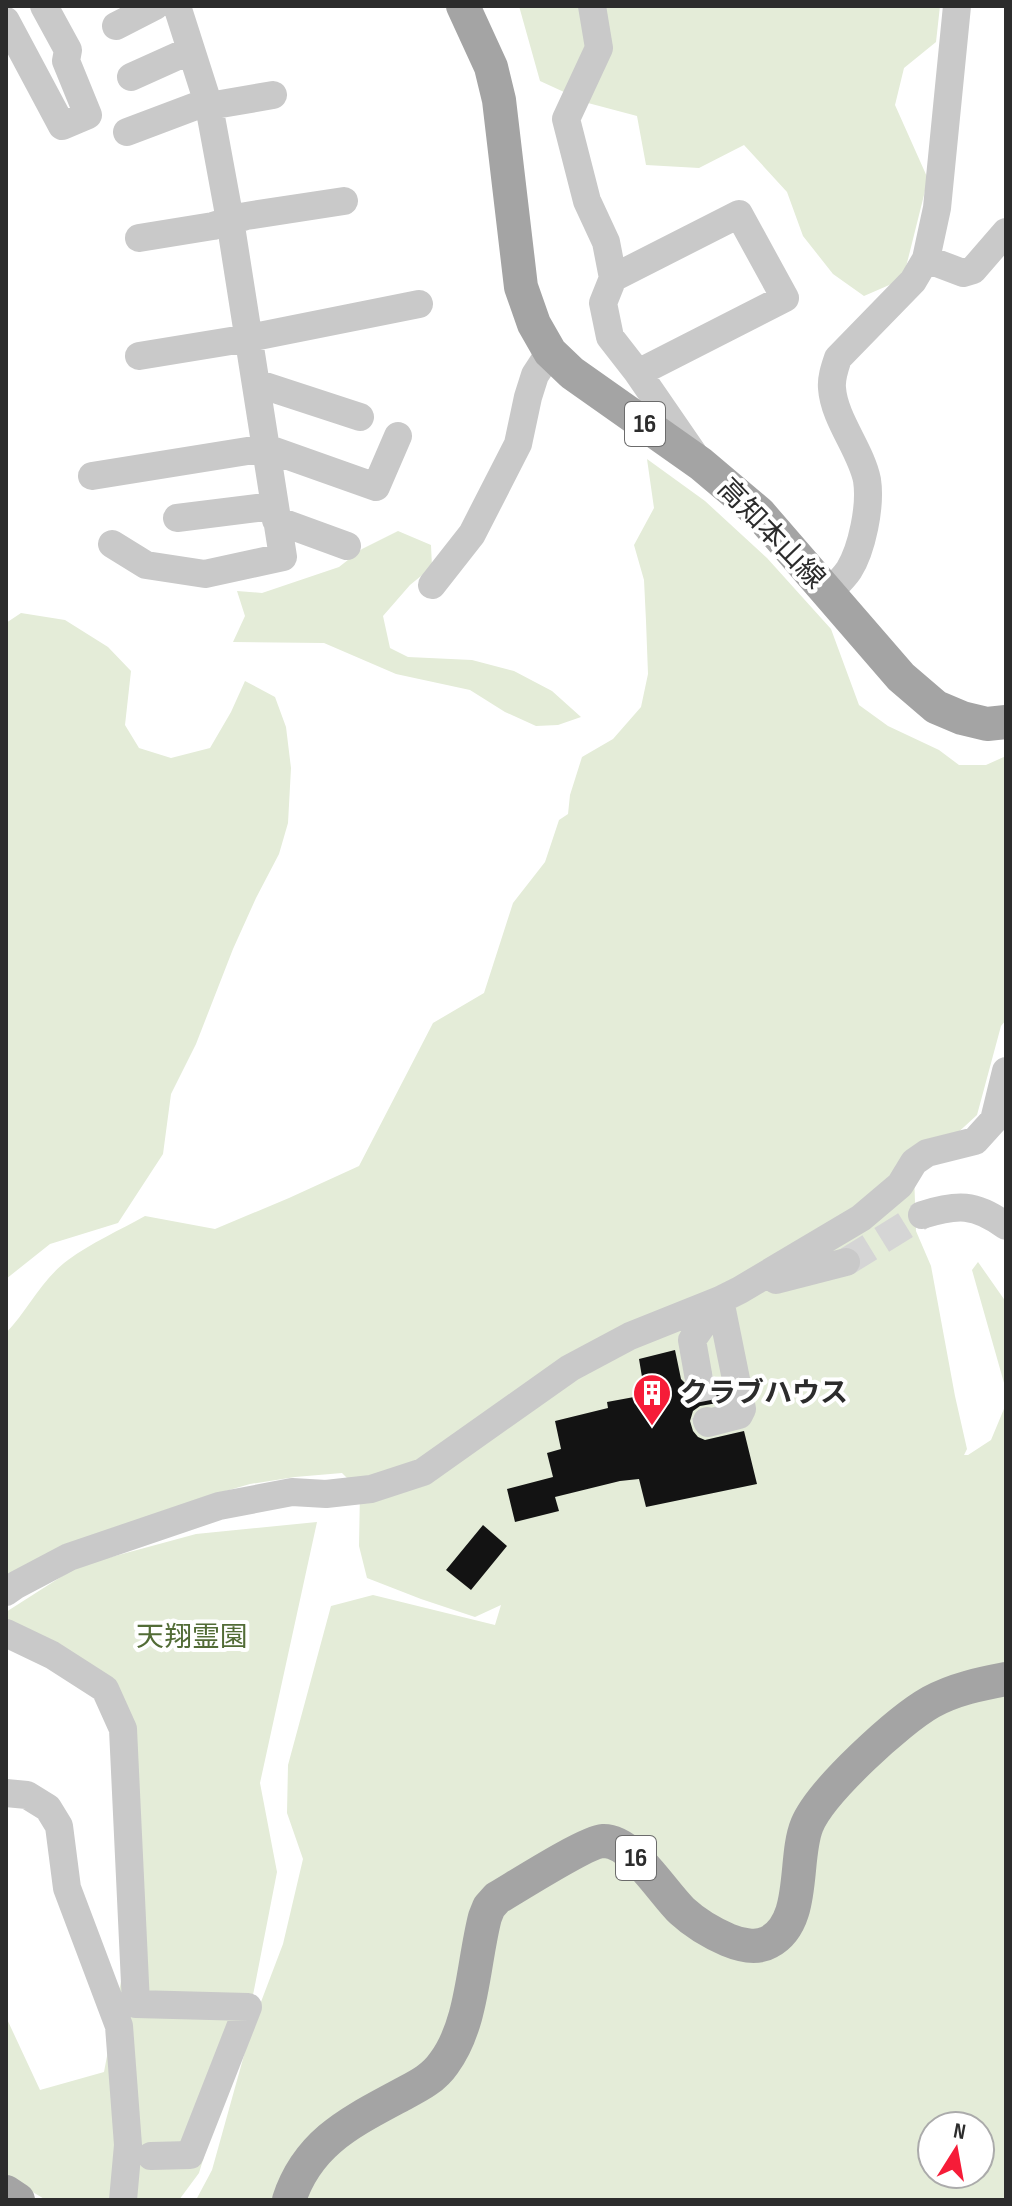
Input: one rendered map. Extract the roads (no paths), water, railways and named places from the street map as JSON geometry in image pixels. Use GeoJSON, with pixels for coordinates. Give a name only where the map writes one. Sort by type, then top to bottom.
{"type":"FeatureCollection","features":[{"type":"Feature","properties":{"kind":"main road","name":"高知本山線"},"geometry":{"type":"LineString","coordinates":[[463,6],[491,67],[499,100],[521,287],[534,324],[550,352],[572,373],[701,464],[759,513],[901,677],[936,707],[987,724],[1006,722]]}},
{"type":"Feature","properties":{"kind":"main road","name":"16"},"geometry":{"type":"LineString","coordinates":[[289,2200],[302,2168],[329,2138],[356,2119],[428,2081],[454,2049],[485,1917],[497,1898],[585,1847],[608,1841],[628,1850],[685,1913],[713,1933],[744,1945],[770,1942],[783,1930],[794,1907],[806,1828],[834,1786],[904,1722],[930,1703],[965,1687],[1006,1679]]}},
{"type":"Feature","properties":{"kind":"main road"},"geometry":{"type":"LineString","coordinates":[[6,2192],[18,2200]]}},
{"type":"Feature","properties":{"kind":"street"},"geometry":{"type":"LineString","coordinates":[[6,21],[62,126],[88,115],[66,61],[68,50],[44,6]]}},
{"type":"Feature","properties":{"kind":"street"},"geometry":{"type":"LineString","coordinates":[[116,26],[155,6]]}},
{"type":"Feature","properties":{"kind":"street"},"geometry":{"type":"LineString","coordinates":[[112,544],[146,565],[205,574],[283,557],[209,106],[177,6]]}},
{"type":"Feature","properties":{"kind":"street"},"geometry":{"type":"LineString","coordinates":[[592,6],[599,48],[566,119],[587,201],[606,242],[613,278],[603,303],[610,337],[701,464]]}},
{"type":"Feature","properties":{"kind":"street"},"geometry":{"type":"LineString","coordinates":[[828,593],[849,570],[862,538],[868,504],[867,479],[832,389],[834,372],[838,358],[913,281],[931,245],[957,6]]}},
{"type":"Feature","properties":{"kind":"street"},"geometry":{"type":"LineString","coordinates":[[131,77],[191,50]]}},
{"type":"Feature","properties":{"kind":"street"},"geometry":{"type":"LineString","coordinates":[[127,132],[196,106],[273,95]]}},
{"type":"Feature","properties":{"kind":"street"},"geometry":{"type":"LineString","coordinates":[[139,238],[213,226],[246,216],[344,201]]}},
{"type":"Feature","properties":{"kind":"street"},"geometry":{"type":"LineString","coordinates":[[613,278],[739,214],[785,298],[638,373]]}},
{"type":"Feature","properties":{"kind":"street"},"geometry":{"type":"LineString","coordinates":[[926,259],[963,273],[973,270],[1006,232]]}},
{"type":"Feature","properties":{"kind":"street"},"geometry":{"type":"LineString","coordinates":[[139,356],[419,304]]}},
{"type":"Feature","properties":{"kind":"street"},"geometry":{"type":"LineString","coordinates":[[432,585],[472,534],[518,444],[535,375],[550,352]]}},
{"type":"Feature","properties":{"kind":"street"},"geometry":{"type":"LineString","coordinates":[[256,383],[360,417]]}},
{"type":"Feature","properties":{"kind":"street"},"geometry":{"type":"LineString","coordinates":[[92,476],[266,448],[376,487],[398,436]]}},
{"type":"Feature","properties":{"kind":"street"},"geometry":{"type":"LineString","coordinates":[[177,518],[275,513],[347,546]]}},
{"type":"Feature","properties":{"kind":"street"},"geometry":{"type":"LineString","coordinates":[[732,1364],[697,1373],[692,1340],[730,1295],[861,1218],[900,1185],[914,1162],[927,1153],[975,1141],[994,1120],[1006,1071]]}},
{"type":"Feature","properties":{"kind":"street"},"geometry":{"type":"LineString","coordinates":[[922,1215],[944,1208],[966,1206],[986,1212],[1006,1226]]}},
{"type":"Feature","properties":{"kind":"street"},"geometry":{"type":"LineString","coordinates":[[6,1592],[69,1557],[219,1506],[292,1492],[326,1494],[371,1489],[423,1472],[570,1368],[630,1336],[730,1295],[846,1262]]}},
{"type":"Feature","properties":{"kind":"street"},"geometry":{"type":"LineString","coordinates":[[707,1421],[739,1415],[742,1409],[732,1364],[730,1295]]}},
{"type":"Feature","properties":{"kind":"street"},"geometry":{"type":"LineString","coordinates":[[6,1633],[52,1655],[105,1689],[123,1729],[136,2004],[248,2007],[190,2155],[151,2156]]}},
{"type":"Feature","properties":{"kind":"street"},"geometry":{"type":"LineString","coordinates":[[6,1793],[27,1795],[48,1808],[59,1826],[67,1888],[119,2026],[128,2145],[123,2200]]}},
{"type":"Feature","properties":{"kind":"tunnel"},"geometry":{"type":"LineString","coordinates":[[846,1262],[922,1215]]}},
{"type":"Feature","properties":{"kind":"tunnel"},"geometry":{"type":"LineString","coordinates":[[698,1374],[707,1421]]}},
{"type":"Feature","properties":{"kind":"place","name":"クラブハウス"},"geometry":{"type":"Point","coordinates":[652,1427]}},
{"type":"Feature","properties":{"kind":"park label","name":"天翔霊園"},"geometry":{"type":"Point","coordinates":[192,1637]}}]}
